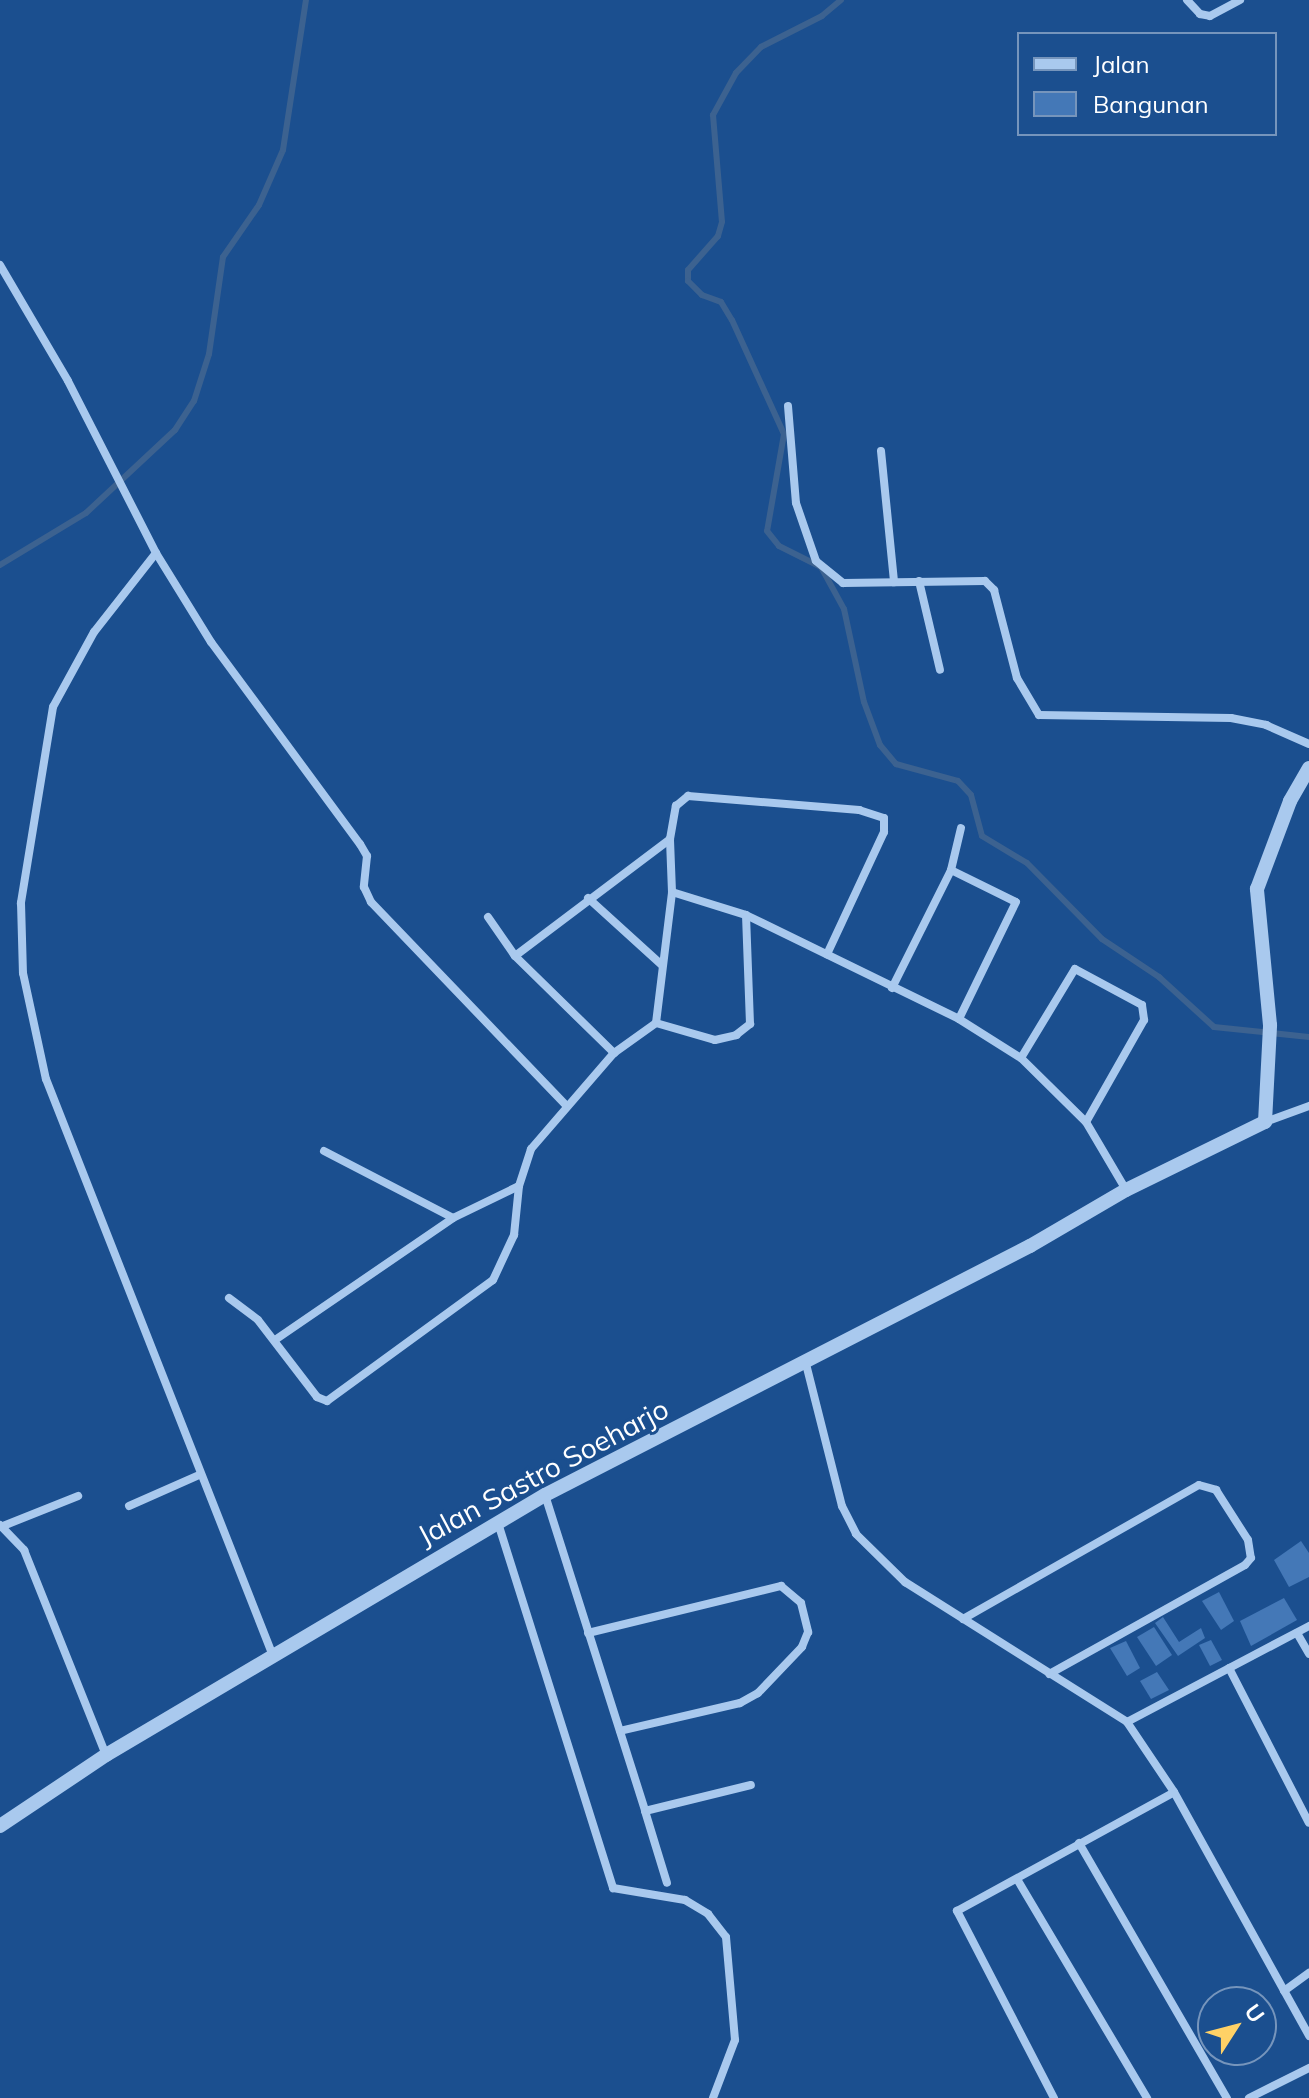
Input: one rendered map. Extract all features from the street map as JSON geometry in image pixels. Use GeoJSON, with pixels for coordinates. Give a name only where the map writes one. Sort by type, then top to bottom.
{"type":"FeatureCollection","features":[{"type":"Feature","properties":{"kind":"street"},"geometry":{"type":"LineString","coordinates":[[1187,0],[1200,14],[1210,16],[1240,0]]}},
{"type":"Feature","properties":{"kind":"street"},"geometry":{"type":"LineString","coordinates":[[0,265],[68,381],[98,446],[156,553],[284,747],[367,856],[364,887],[371,902],[565,1104]]}},
{"type":"Feature","properties":{"kind":"street"},"geometry":{"type":"LineString","coordinates":[[788,406],[796,503],[816,561],[843,583],[974,579],[994,590],[1017,678],[1039,715],[1231,718],[1266,725],[1309,744]]}},
{"type":"Feature","properties":{"kind":"street"},"geometry":{"type":"LineString","coordinates":[[881,451],[894,582]]}},
{"type":"Feature","properties":{"kind":"street"},"geometry":{"type":"LineString","coordinates":[[156,553],[94,632],[53,707],[23,889],[23,973],[46,1079],[199,1475],[273,1656]]}},
{"type":"Feature","properties":{"kind":"street"},"geometry":{"type":"LineString","coordinates":[[919,581],[940,670]]}},
{"type":"Feature","properties":{"kind":"street"},"geometry":{"type":"LineString","coordinates":[[1309,768],[1290,801],[1257,889],[1271,1052],[1265,1122],[1309,1106]]}},
{"type":"Feature","properties":{"kind":"street"},"geometry":{"type":"LineString","coordinates":[[229,1298],[275,1340],[317,1397],[327,1401],[359,1383],[493,1280],[514,1235],[519,1186],[531,1149],[565,1104],[614,1053],[656,1023],[672,892],[670,839],[676,806],[703,793],[859,810],[884,818],[884,832],[827,954]]}},
{"type":"Feature","properties":{"kind":"street"},"geometry":{"type":"LineString","coordinates":[[892,988],[951,870],[961,828]]}},
{"type":"Feature","properties":{"kind":"street"},"geometry":{"type":"LineString","coordinates":[[515,956],[670,839]]}},
{"type":"Feature","properties":{"kind":"street"},"geometry":{"type":"LineString","coordinates":[[951,870],[1016,902],[959,1019]]}},
{"type":"Feature","properties":{"kind":"street"},"geometry":{"type":"LineString","coordinates":[[672,892],[746,915],[959,1019],[1021,1058],[1086,1122],[1126,1190]]}},
{"type":"Feature","properties":{"kind":"street"},"geometry":{"type":"LineString","coordinates":[[588,898],[662,965]]}},
{"type":"Feature","properties":{"kind":"street"},"geometry":{"type":"LineString","coordinates":[[656,1023],[715,1040],[736,1035],[750,1024],[746,915]]}},
{"type":"Feature","properties":{"kind":"street"},"geometry":{"type":"LineString","coordinates":[[488,917],[515,956],[614,1053]]}},
{"type":"Feature","properties":{"kind":"street"},"geometry":{"type":"LineString","coordinates":[[1021,1058],[1075,969],[1142,1005],[1144,1020],[1086,1122]]}},
{"type":"Feature","properties":{"kind":"street","name":"Jalan Sastro Soeharjo"},"geometry":{"type":"LineString","coordinates":[[0,1826],[106,1755],[545,1495],[1030,1246],[1126,1190],[1265,1122]]}},
{"type":"Feature","properties":{"kind":"street"},"geometry":{"type":"LineString","coordinates":[[324,1151],[453,1218]]}},
{"type":"Feature","properties":{"kind":"street"},"geometry":{"type":"LineString","coordinates":[[275,1340],[453,1218],[519,1186]]}},
{"type":"Feature","properties":{"kind":"street"},"geometry":{"type":"LineString","coordinates":[[805,1359],[842,1506],[856,1534],[905,1582],[1127,1722],[1174,1792],[1309,2036]]}},
{"type":"Feature","properties":{"kind":"street"},"geometry":{"type":"LineString","coordinates":[[129,1506],[199,1475]]}},
{"type":"Feature","properties":{"kind":"street"},"geometry":{"type":"LineString","coordinates":[[963,1619],[1199,1485],[1216,1490],[1248,1540],[1251,1558],[1245,1565],[1049,1674]]}},
{"type":"Feature","properties":{"kind":"street"},"geometry":{"type":"LineString","coordinates":[[545,1495],[667,1883]]}},
{"type":"Feature","properties":{"kind":"street"},"geometry":{"type":"LineString","coordinates":[[78,1496],[1,1526],[24,1550],[106,1755]]}},
{"type":"Feature","properties":{"kind":"street"},"geometry":{"type":"LineString","coordinates":[[498,1523],[613,1888],[685,1900],[708,1914],[726,1937],[735,2040],[713,2098]]}},
{"type":"Feature","properties":{"kind":"street"},"geometry":{"type":"LineString","coordinates":[[588,1633],[781,1586],[801,1603],[808,1632],[802,1647],[758,1693],[740,1703],[620,1731]]}},
{"type":"Feature","properties":{"kind":"street"},"geometry":{"type":"LineString","coordinates":[[1127,1722],[1309,1626]]}},
{"type":"Feature","properties":{"kind":"street"},"geometry":{"type":"LineString","coordinates":[[1297,1633],[1309,1654]]}},
{"type":"Feature","properties":{"kind":"street"},"geometry":{"type":"LineString","coordinates":[[1229,1668],[1309,1823]]}},
{"type":"Feature","properties":{"kind":"street"},"geometry":{"type":"LineString","coordinates":[[645,1811],[751,1785]]}},
{"type":"Feature","properties":{"kind":"street"},"geometry":{"type":"LineString","coordinates":[[1054,2098],[956,1917],[961,1906],[1017,1879],[1174,1792]]}},
{"type":"Feature","properties":{"kind":"street"},"geometry":{"type":"LineString","coordinates":[[1079,1843],[1227,2098]]}},
{"type":"Feature","properties":{"kind":"street"},"geometry":{"type":"LineString","coordinates":[[1017,1879],[1147,2098]]}},
{"type":"Feature","properties":{"kind":"street"},"geometry":{"type":"LineString","coordinates":[[1284,1991],[1309,1973]]}},
{"type":"Feature","properties":{"kind":"street"},"geometry":{"type":"LineString","coordinates":[[1249,2098],[1309,2068]]}},
{"type":"Feature","properties":{"kind":"building"},"geometry":{"type":"Polygon","coordinates":[[[1301,1541],[1309,1553],[1309,1577],[1289,1587],[1274,1560],[1301,1541]]]}},
{"type":"Feature","properties":{"kind":"building"},"geometry":{"type":"Polygon","coordinates":[[[1219,1592],[1234,1621],[1221,1630],[1202,1601],[1219,1592]]]}},
{"type":"Feature","properties":{"kind":"building"},"geometry":{"type":"Polygon","coordinates":[[[1284,1598],[1297,1620],[1251,1646],[1240,1621],[1284,1598]]]}},
{"type":"Feature","properties":{"kind":"building"},"geometry":{"type":"Polygon","coordinates":[[[1163,1617],[1179,1642],[1201,1628],[1205,1638],[1178,1656],[1155,1623],[1163,1617]]]}},
{"type":"Feature","properties":{"kind":"building"},"geometry":{"type":"Polygon","coordinates":[[[1154,1627],[1172,1655],[1156,1666],[1137,1637],[1154,1627]]]}},
{"type":"Feature","properties":{"kind":"building"},"geometry":{"type":"Polygon","coordinates":[[[1211,1640],[1222,1660],[1210,1666],[1199,1645],[1211,1640]]]}},
{"type":"Feature","properties":{"kind":"building"},"geometry":{"type":"Polygon","coordinates":[[[1126,1641],[1140,1668],[1127,1676],[1110,1648],[1126,1641]]]}},
{"type":"Feature","properties":{"kind":"building"},"geometry":{"type":"Polygon","coordinates":[[[1157,1672],[1169,1690],[1151,1699],[1140,1681],[1157,1672]]]}},
{"type":"Feature","properties":{"kind":"waterway"},"geometry":{"type":"LineString","coordinates":[[0,565],[86,513],[175,430],[194,401],[209,354],[223,257],[259,205],[283,150],[306,0]]}},
{"type":"Feature","properties":{"kind":"waterway"},"geometry":{"type":"LineString","coordinates":[[841,0],[822,16],[761,47],[736,73],[713,115],[722,222],[718,236],[688,270],[688,281],[702,295],[721,302],[732,320],[784,434],[767,531],[779,546],[821,567],[844,609],[864,702],[880,745],[896,764],[958,781],[971,795],[982,836],[1027,863],[1102,939],[1159,977],[1214,1027],[1309,1037]]}}]}
